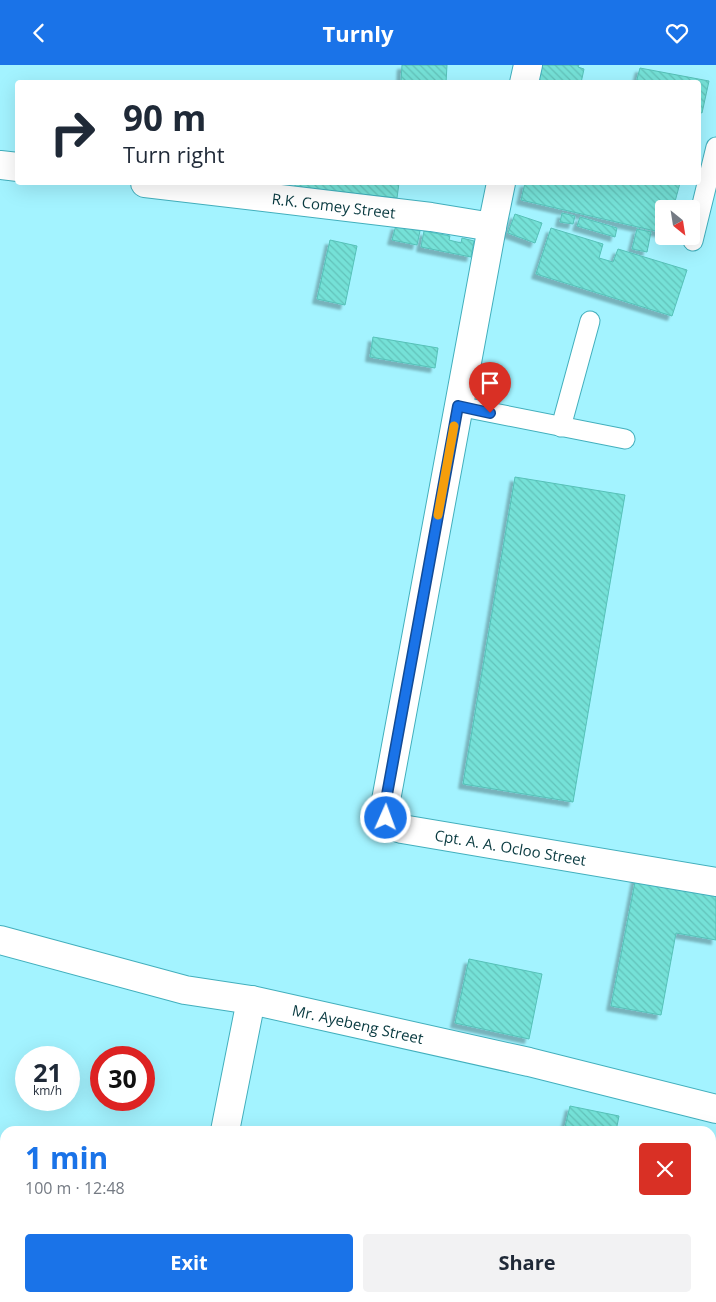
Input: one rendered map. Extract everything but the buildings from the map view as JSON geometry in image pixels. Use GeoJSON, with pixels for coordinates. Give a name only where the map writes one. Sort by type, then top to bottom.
{"type":"FeatureCollection","features":[{"type":"Feature","properties":{"kind":"street"},"geometry":{"type":"LineString","coordinates":[[525,80],[528,65]]}},
{"type":"Feature","properties":{"kind":"street"},"geometry":{"type":"LineString","coordinates":[[0,165],[15,167]]}},
{"type":"Feature","properties":{"kind":"street","name":"R.K. Comey Street"},"geometry":{"type":"LineString","coordinates":[[162,185],[421,215],[492,227]]}},
{"type":"Feature","properties":{"kind":"street","name":"Cpt. A. A. Ocloo Street"},"geometry":{"type":"LineString","coordinates":[[502,185],[458,406],[384,811],[386,818],[392,826],[402,829],[716,882]]}},
{"type":"Feature","properties":{"kind":"street","name":"Mr. Ayebeng Street"},"geometry":{"type":"LineString","coordinates":[[0,940],[185,990],[251,1000],[529,1062],[716,1109]]}},
{"type":"Feature","properties":{"kind":"street"},"geometry":{"type":"LineString","coordinates":[[226,1126],[251,1000]]}},
{"type":"Feature","properties":{"kind":"lane"},"geometry":{"type":"LineString","coordinates":[[700,210],[716,147]]}},
{"type":"Feature","properties":{"kind":"lane"},"geometry":{"type":"LineString","coordinates":[[561,427],[590,321]]}},
{"type":"Feature","properties":{"kind":"lane"},"geometry":{"type":"LineString","coordinates":[[458,406],[625,439]]}},
{"type":"Feature","properties":{"kind":"slow traffic"},"geometry":{"type":"LineString","coordinates":[[438,515],[454,426]]}},
{"type":"Feature","properties":{"kind":"route"},"geometry":{"type":"LineString","coordinates":[[386,818],[384,811],[458,406],[490,413]]}}]}
